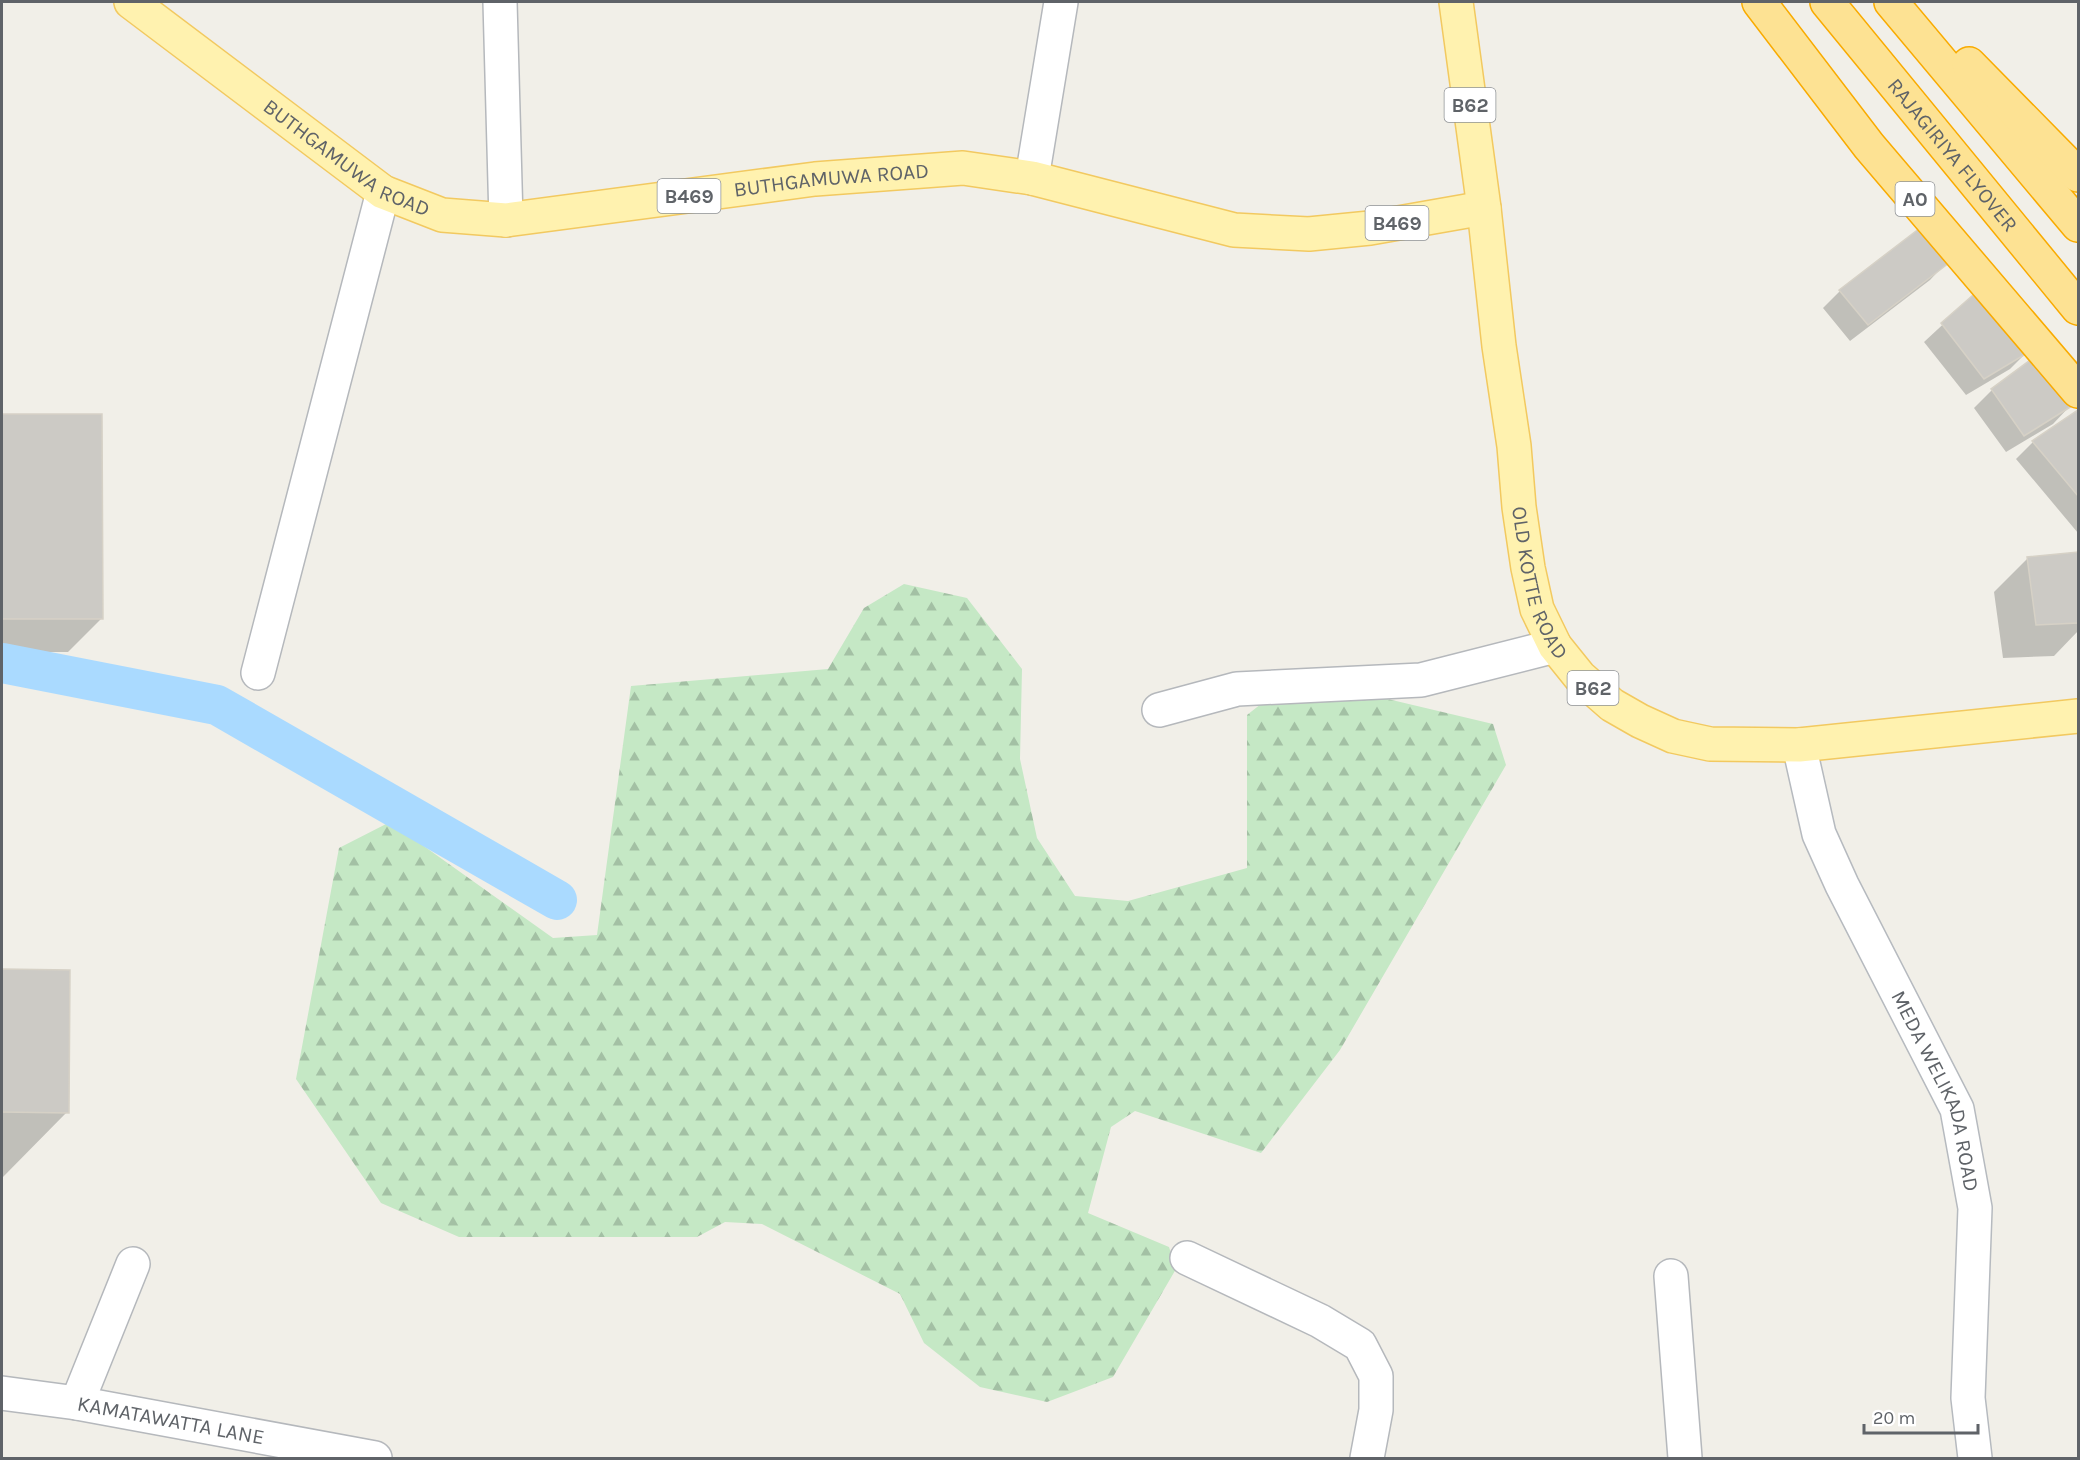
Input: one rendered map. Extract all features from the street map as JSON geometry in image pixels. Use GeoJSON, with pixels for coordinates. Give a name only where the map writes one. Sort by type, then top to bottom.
{"type":"FeatureCollection","features":[{"type":"Feature","properties":{"kind":"highway","name":"A0"},"geometry":{"type":"LineString","coordinates":[[1759,2],[1869,146],[2079,391]]}},
{"type":"Feature","properties":{"kind":"highway","name":"RAJAGIRIYA FLYOVER"},"geometry":{"type":"LineString","coordinates":[[1827,2],[2079,308]]}},
{"type":"Feature","properties":{"kind":"highway"},"geometry":{"type":"LineString","coordinates":[[1891,2],[2079,225]]}},
{"type":"Feature","properties":{"kind":"highway"},"geometry":{"type":"LineString","coordinates":[[1915,2],[1944,40],[2079,175]]}},
{"type":"Feature","properties":{"kind":"main road","name":"BUTHGAMUWA ROAD"},"geometry":{"type":"LineString","coordinates":[[131,2],[383,192],[442,215],[506,220],[815,179],[963,168],[1032,178],[1234,230],[1309,234],[1370,228],[1484,208]]}},
{"type":"Feature","properties":{"kind":"main road","name":"OLD KOTTE ROAD"},"geometry":{"type":"LineString","coordinates":[[1456,2],[1528,568],[1538,609],[1555,646],[1580,677],[1612,705],[1640,722],[1673,736],[1710,744],[1799,745],[2079,716]]}},
{"type":"Feature","properties":{"kind":"street"},"geometry":{"type":"LineString","coordinates":[[500,2],[506,220]]}},
{"type":"Feature","properties":{"kind":"street"},"geometry":{"type":"LineString","coordinates":[[1032,178],[1061,2]]}},
{"type":"Feature","properties":{"kind":"street"},"geometry":{"type":"LineString","coordinates":[[258,673],[383,192]]}},
{"type":"Feature","properties":{"kind":"street"},"geometry":{"type":"LineString","coordinates":[[1160,710],[1237,689],[1421,680],[1555,646]]}},
{"type":"Feature","properties":{"kind":"street","name":"MEDA WELIKADA ROAD"},"geometry":{"type":"LineString","coordinates":[[1799,745],[1819,834],[1842,885],[1958,1109],[1975,1208],[1968,1398],[1976,1458]]}},
{"type":"Feature","properties":{"kind":"street"},"geometry":{"type":"LineString","coordinates":[[1186,1258],[1320,1321],[1360,1345],[1376,1376],[1376,1410],[1367,1458]]}},
{"type":"Feature","properties":{"kind":"street"},"geometry":{"type":"LineString","coordinates":[[77,1403],[133,1264]]}},
{"type":"Feature","properties":{"kind":"street"},"geometry":{"type":"LineString","coordinates":[[1671,1276],[1685,1458]]}},
{"type":"Feature","properties":{"kind":"street","name":"KAMATAWATTA LANE"},"geometry":{"type":"LineString","coordinates":[[2,1393],[77,1403],[375,1458]]}},
{"type":"Feature","properties":{"kind":"green space"},"geometry":{"type":"Polygon","coordinates":[[[904,584],[967,598],[1022,669],[1020,759],[1037,838],[1075,896],[1128,901],[1247,868],[1247,715],[1295,677],[1493,724],[1506,765],[1340,1050],[1261,1153],[1135,1111],[1111,1127],[1088,1213],[1169,1247],[1176,1269],[1113,1377],[1047,1402],[980,1387],[924,1343],[900,1294],[762,1224],[725,1222],[697,1237],[459,1237],[381,1203],[296,1079],[339,848],[390,822],[553,938],[597,935],[631,686],[828,669],[864,608],[904,584]]]}},
{"type":"Feature","properties":{"kind":"building"},"geometry":{"type":"Polygon","coordinates":[[[1920,228],[1949,263],[1868,325],[1839,290],[1920,228]]]}},
{"type":"Feature","properties":{"kind":"building"},"geometry":{"type":"Polygon","coordinates":[[[1981,288],[2029,352],[1984,379],[1941,323],[1981,288]]]}},
{"type":"Feature","properties":{"kind":"building"},"geometry":{"type":"Polygon","coordinates":[[[2037,355],[2072,406],[2024,436],[1991,389],[2037,355]]]}},
{"type":"Feature","properties":{"kind":"building"},"geometry":{"type":"Polygon","coordinates":[[[2078,410],[2078,496],[2032,441],[2078,410]]]}},
{"type":"Feature","properties":{"kind":"building"},"geometry":{"type":"Polygon","coordinates":[[[2,414],[102,414],[103,619],[2,619],[2,414]]]}},
{"type":"Feature","properties":{"kind":"building"},"geometry":{"type":"Polygon","coordinates":[[[2078,552],[2078,623],[2036,625],[2027,557],[2078,552]]]}},
{"type":"Feature","properties":{"kind":"building"},"geometry":{"type":"Polygon","coordinates":[[[2,969],[70,970],[69,1113],[2,1112],[2,969]]]}},
{"type":"Feature","properties":{"kind":"waterway"},"geometry":{"type":"LineString","coordinates":[[2,663],[217,705],[557,900]]}}]}
